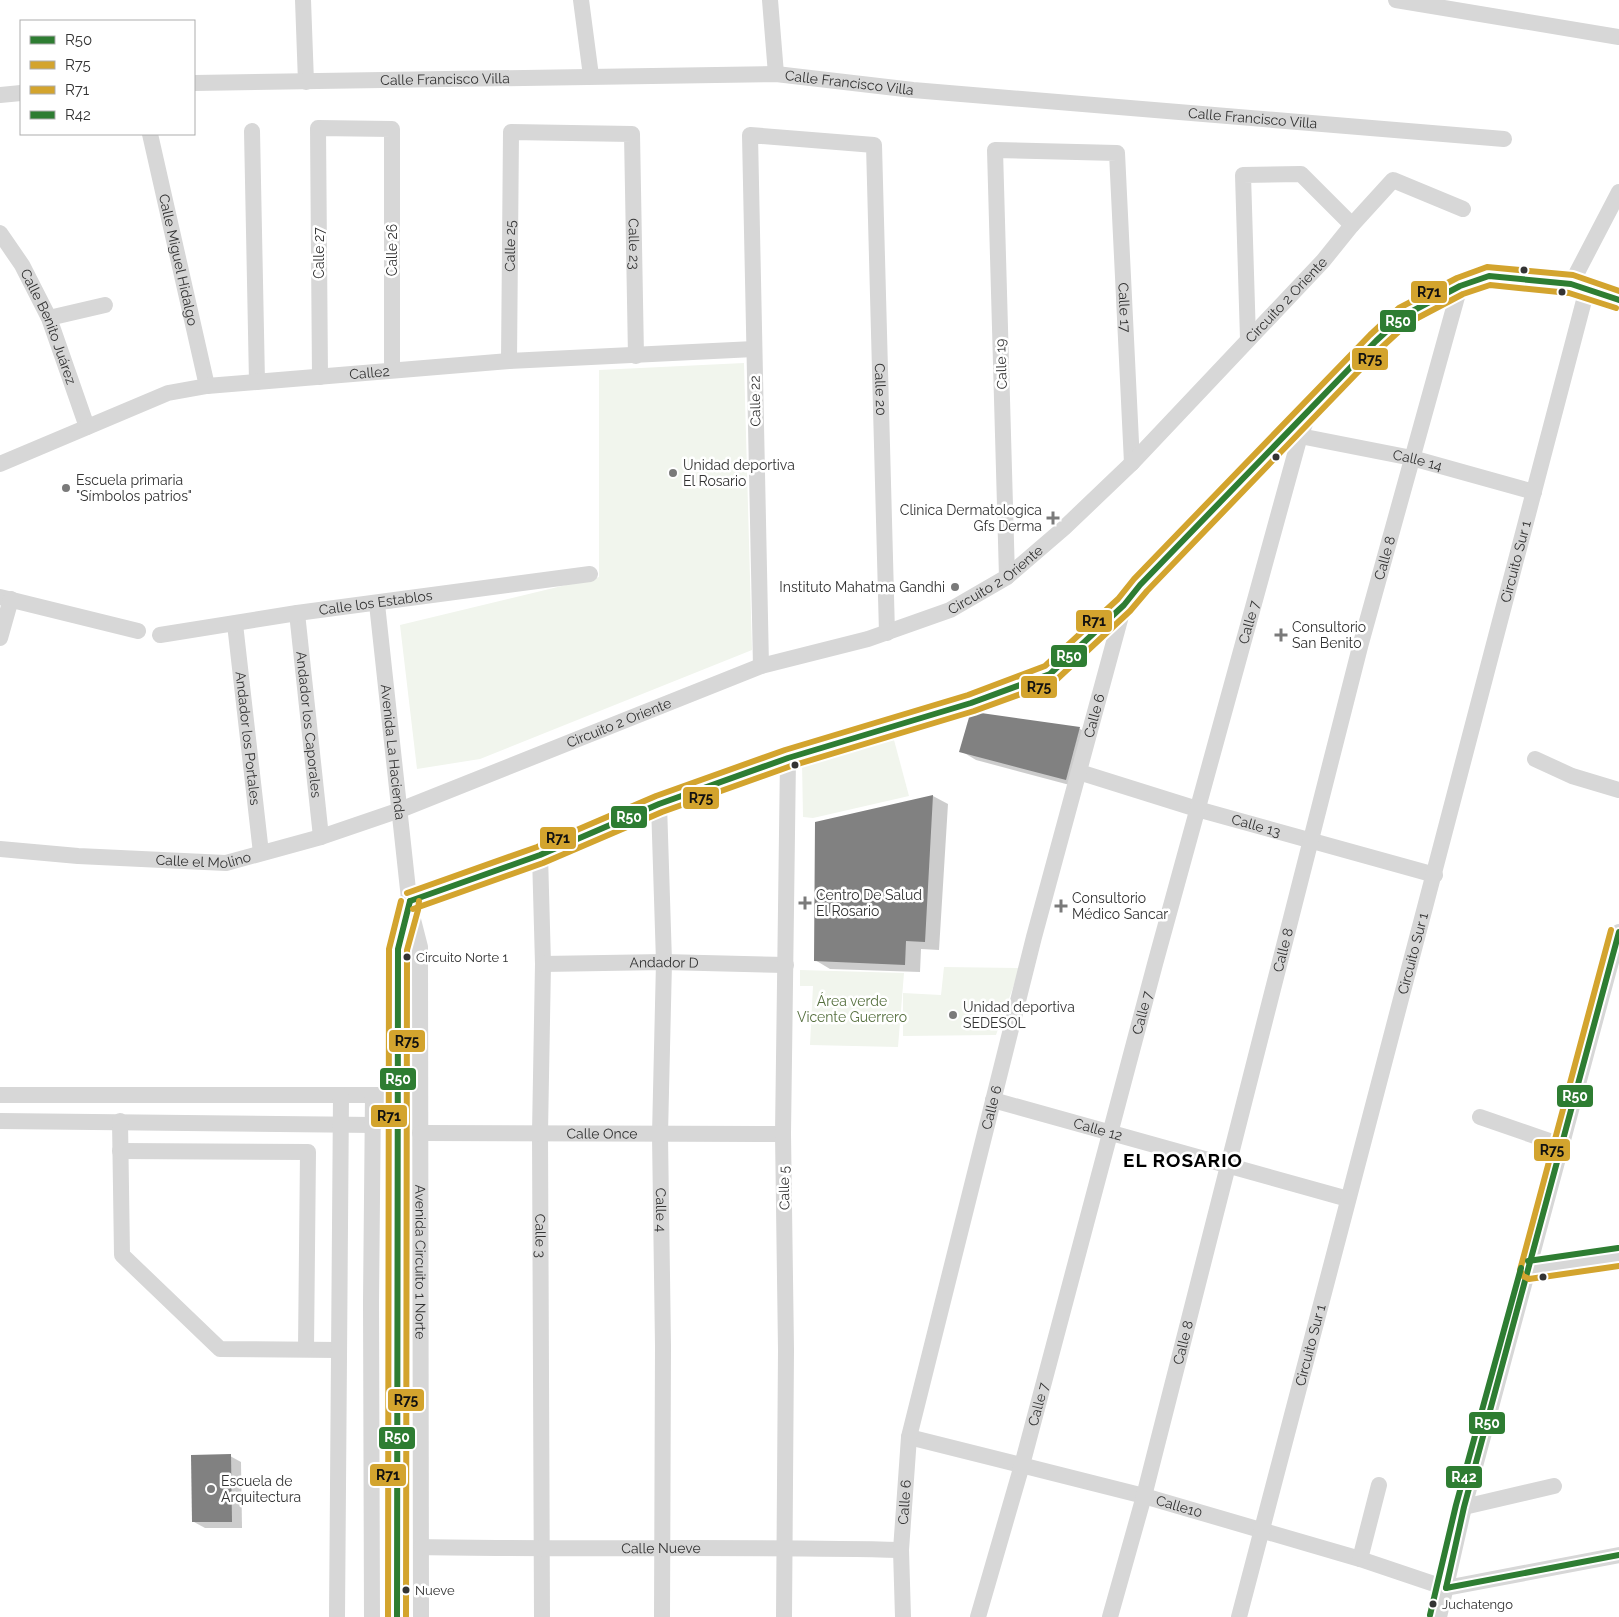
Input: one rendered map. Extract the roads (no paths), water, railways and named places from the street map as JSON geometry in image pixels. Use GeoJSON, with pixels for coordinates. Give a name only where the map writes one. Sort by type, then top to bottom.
{"type":"FeatureCollection","features":[{"type":"Feature","properties":{"kind":"street"},"geometry":{"type":"LineString","coordinates":[[303,0],[306,82]]}},
{"type":"Feature","properties":{"kind":"street"},"geometry":{"type":"LineString","coordinates":[[581,0],[591,76]]}},
{"type":"Feature","properties":{"kind":"street"},"geometry":{"type":"LineString","coordinates":[[770,0],[776,74]]}},
{"type":"Feature","properties":{"kind":"street"},"geometry":{"type":"LineString","coordinates":[[1396,0],[1619,37]]}},
{"type":"Feature","properties":{"kind":"street","name":"Calle Francisco Villa"},"geometry":{"type":"LineString","coordinates":[[195,83],[776,74],[913,90],[1504,139]]}},
{"type":"Feature","properties":{"kind":"street"},"geometry":{"type":"LineString","coordinates":[[0,95],[20,93]]}},
{"type":"Feature","properties":{"kind":"street","name":"Calle 27"},"geometry":{"type":"LineString","coordinates":[[320,377],[318,128],[392,129]]}},
{"type":"Feature","properties":{"kind":"street","name":"Calle 26"},"geometry":{"type":"LineString","coordinates":[[392,129],[392,370]]}},
{"type":"Feature","properties":{"kind":"street"},"geometry":{"type":"LineString","coordinates":[[252,131],[257,382]]}},
{"type":"Feature","properties":{"kind":"street","name":"Calle 25"},"geometry":{"type":"LineString","coordinates":[[510,361],[511,132],[632,134]]}},
{"type":"Feature","properties":{"kind":"street","name":"Calle 23"},"geometry":{"type":"LineString","coordinates":[[632,134],[636,356]]}},
{"type":"Feature","properties":{"kind":"street","name":"Calle Miguel Hidalgo"},"geometry":{"type":"LineString","coordinates":[[150,135],[207,386]]}},
{"type":"Feature","properties":{"kind":"street","name":"Calle 20"},"geometry":{"type":"LineString","coordinates":[[750,135],[874,145],[887,633]]}},
{"type":"Feature","properties":{"kind":"street","name":"Calle 22"},"geometry":{"type":"LineString","coordinates":[[750,135],[761,666]]}},
{"type":"Feature","properties":{"kind":"street","name":"Calle 17"},"geometry":{"type":"LineString","coordinates":[[995,150],[1117,153],[1132,463]]}},
{"type":"Feature","properties":{"kind":"street","name":"Calle 19"},"geometry":{"type":"LineString","coordinates":[[995,150],[1007,577]]}},
{"type":"Feature","properties":{"kind":"street"},"geometry":{"type":"LineString","coordinates":[[1248,339],[1243,175],[1301,174],[1352,225]]}},
{"type":"Feature","properties":{"kind":"street","name":"Circuito 2 Oriente"},"geometry":{"type":"LineString","coordinates":[[400,810],[761,666],[887,633],[950,610],[1007,577],[1064,528],[1132,463],[1323,262],[1352,225],[1392,180],[1463,209]]}},
{"type":"Feature","properties":{"kind":"street","name":"Circuito Sur 1"},"geometry":{"type":"LineString","coordinates":[[1239,1617],[1534,492],[1579,287],[1619,192]]}},
{"type":"Feature","properties":{"kind":"street","name":"Calle Benito Juárez"},"geometry":{"type":"LineString","coordinates":[[0,233],[22,266],[49,318],[87,427]]}},
{"type":"Feature","properties":{"kind":"street"},"geometry":{"type":"LineString","coordinates":[[410,904],[540,854],[659,804],[788,758],[971,703],[1050,674],[1124,605],[1140,585],[1376,341],[1403,316],[1460,286],[1489,276],[1579,287],[1619,300]]}},
{"type":"Feature","properties":{"kind":"street","name":"Calle 8"},"geometry":{"type":"LineString","coordinates":[[1110,1617],[1144,1496],[1185,1328],[1361,643],[1460,286]]}},
{"type":"Feature","properties":{"kind":"street"},"geometry":{"type":"LineString","coordinates":[[49,318],[105,306]]}},
{"type":"Feature","properties":{"kind":"street","name":"Calle2"},"geometry":{"type":"LineString","coordinates":[[0,464],[168,393],[207,386],[510,361],[754,349]]}},
{"type":"Feature","properties":{"kind":"street","name":"Calle 7"},"geometry":{"type":"LineString","coordinates":[[978,1617],[1022,1465],[1197,809],[1300,436],[1310,410]]}},
{"type":"Feature","properties":{"kind":"street","name":"Calle 14"},"geometry":{"type":"LineString","coordinates":[[1300,436],[1412,458],[1534,492]]}},
{"type":"Feature","properties":{"kind":"street","name":"Calle los Establos"},"geometry":{"type":"LineString","coordinates":[[160,635],[297,613],[377,604],[590,574]]}},
{"type":"Feature","properties":{"kind":"street"},"geometry":{"type":"LineString","coordinates":[[0,638],[6,598],[138,631]]}},
{"type":"Feature","properties":{"kind":"street","name":"Avenida La Hacienda"},"geometry":{"type":"LineString","coordinates":[[377,604],[410,904]]}},
{"type":"Feature","properties":{"kind":"street","name":"Calle 6"},"geometry":{"type":"LineString","coordinates":[[903,1617],[901,1550],[909,1437],[993,1100],[1124,605]]}},
{"type":"Feature","properties":{"kind":"street","name":"Andador los Caporales"},"geometry":{"type":"LineString","coordinates":[[297,613],[321,837]]}},
{"type":"Feature","properties":{"kind":"street","name":"Andador los Portales"},"geometry":{"type":"LineString","coordinates":[[235,624],[261,853]]}},
{"type":"Feature","properties":{"kind":"street","name":"Calle 5"},"geometry":{"type":"LineString","coordinates":[[784,1617],[786,1350],[783,1134],[788,758]]}},
{"type":"Feature","properties":{"kind":"street"},"geometry":{"type":"LineString","coordinates":[[1535,759],[1572,776],[1619,790]]}},
{"type":"Feature","properties":{"kind":"street","name":"Calle 13"},"geometry":{"type":"LineString","coordinates":[[1079,772],[1197,809],[1435,875]]}},
{"type":"Feature","properties":{"kind":"street","name":"Calle 4"},"geometry":{"type":"LineString","coordinates":[[659,804],[664,962],[660,1135],[662,1617]]}},
{"type":"Feature","properties":{"kind":"street","name":"Calle el Molino"},"geometry":{"type":"LineString","coordinates":[[0,849],[191,863],[226,863],[321,837],[400,810]]}},
{"type":"Feature","properties":{"kind":"street","name":"Calle 3"},"geometry":{"type":"LineString","coordinates":[[540,854],[543,964],[540,1133],[542,1617]]}},
{"type":"Feature","properties":{"kind":"street","name":"Avenida Circuito 1 Norte"},"geometry":{"type":"LineString","coordinates":[[397,1617],[398,949],[410,904]]}},
{"type":"Feature","properties":{"kind":"street","name":"Avenida Circuito 1 Norte"},"geometry":{"type":"LineString","coordinates":[[410,904],[420,947],[421,1617]]}},
{"type":"Feature","properties":{"kind":"street"},"geometry":{"type":"LineString","coordinates":[[1439,1617],[1464,1507],[1561,1145],[1611,993],[1619,932]]}},
{"type":"Feature","properties":{"kind":"street","name":"Andador D"},"geometry":{"type":"LineString","coordinates":[[543,964],[664,962],[786,965]]}},
{"type":"Feature","properties":{"kind":"street"},"geometry":{"type":"LineString","coordinates":[[0,1095],[398,1095]]}},
{"type":"Feature","properties":{"kind":"street"},"geometry":{"type":"LineString","coordinates":[[372,1617],[371,1343],[373,1095]]}},
{"type":"Feature","properties":{"kind":"street"},"geometry":{"type":"LineString","coordinates":[[100,1096],[100,1121]]}},
{"type":"Feature","properties":{"kind":"street"},"geometry":{"type":"LineString","coordinates":[[337,1617],[341,1096]]}},
{"type":"Feature","properties":{"kind":"street","name":"Calle 12"},"geometry":{"type":"LineString","coordinates":[[993,1100],[1348,1199]]}},
{"type":"Feature","properties":{"kind":"street"},"geometry":{"type":"LineString","coordinates":[[1480,1117],[1561,1145]]}},
{"type":"Feature","properties":{"kind":"street"},"geometry":{"type":"LineString","coordinates":[[0,1121],[374,1125]]}},
{"type":"Feature","properties":{"kind":"street"},"geometry":{"type":"LineString","coordinates":[[120,1121],[122,1255],[220,1349],[306,1348],[340,1350]]}},
{"type":"Feature","properties":{"kind":"street","name":"Calle Once"},"geometry":{"type":"LineString","coordinates":[[420,1133],[783,1134]]}},
{"type":"Feature","properties":{"kind":"street"},"geometry":{"type":"LineString","coordinates":[[120,1151],[308,1152],[306,1348]]}},
{"type":"Feature","properties":{"kind":"street"},"geometry":{"type":"LineString","coordinates":[[1529,1270],[1619,1257]]}},
{"type":"Feature","properties":{"kind":"street"},"geometry":{"type":"LineString","coordinates":[[371,1343],[421,1344]]}},
{"type":"Feature","properties":{"kind":"street","name":"Calle10"},"geometry":{"type":"LineString","coordinates":[[909,1437],[1144,1496],[1262,1529],[1446,1588]]}},
{"type":"Feature","properties":{"kind":"street"},"geometry":{"type":"LineString","coordinates":[[1360,1559],[1379,1485]]}},
{"type":"Feature","properties":{"kind":"street"},"geometry":{"type":"LineString","coordinates":[[1464,1507],[1554,1486]]}},
{"type":"Feature","properties":{"kind":"street","name":"Calle Nueve"},"geometry":{"type":"LineString","coordinates":[[421,1547],[542,1550],[785,1547],[901,1550]]}},
{"type":"Feature","properties":{"kind":"street"},"geometry":{"type":"LineString","coordinates":[[1446,1588],[1619,1555]]}},
{"type":"Feature","properties":{"kind":"place","name":"Unidad deportiva El Rosario"},"geometry":{"type":"Point","coordinates":[673,473]}},
{"type":"Feature","properties":{"kind":"place","name":"Escuela primaria \"Símbolos patrios\""},"geometry":{"type":"Point","coordinates":[66,488]}},
{"type":"Feature","properties":{"kind":"place","name":"Clinica Dermatologica Gfs Derma"},"geometry":{"type":"Point","coordinates":[1053,518]}},
{"type":"Feature","properties":{"kind":"place","name":"Instituto Mahatma Gandhi"},"geometry":{"type":"Point","coordinates":[955,587]}},
{"type":"Feature","properties":{"kind":"place","name":"Consultorio San Benito"},"geometry":{"type":"Point","coordinates":[1281,635]}},
{"type":"Feature","properties":{"kind":"place","name":"Centro De Salud El Rosario"},"geometry":{"type":"Point","coordinates":[805,903]}},
{"type":"Feature","properties":{"kind":"place","name":"Consultorio Médico Sancar"},"geometry":{"type":"Point","coordinates":[1061,906]}},
{"type":"Feature","properties":{"kind":"place","name":"Circuito Norte 1"},"geometry":{"type":"Point","coordinates":[407,957]}},
{"type":"Feature","properties":{"kind":"place","name":"Unidad deportiva SEDESOL"},"geometry":{"type":"Point","coordinates":[953,1015]}},
{"type":"Feature","properties":{"kind":"place","name":"Escuela de Arquitectura"},"geometry":{"type":"Point","coordinates":[211,1489]}},
{"type":"Feature","properties":{"kind":"place","name":"Nueve"},"geometry":{"type":"Point","coordinates":[406,1590]}},
{"type":"Feature","properties":{"kind":"place","name":"Juchatengo"},"geometry":{"type":"Point","coordinates":[1433,1604]}},
{"type":"Feature","properties":{"kind":"district","name":"EL ROSARIO"},"geometry":{"type":"Point","coordinates":[1183,1160]}},
{"type":"Feature","properties":{"kind":"park label","name":"Área verde Vicente Guerrero"},"geometry":{"type":"Point","coordinates":[852,1010]}}]}
